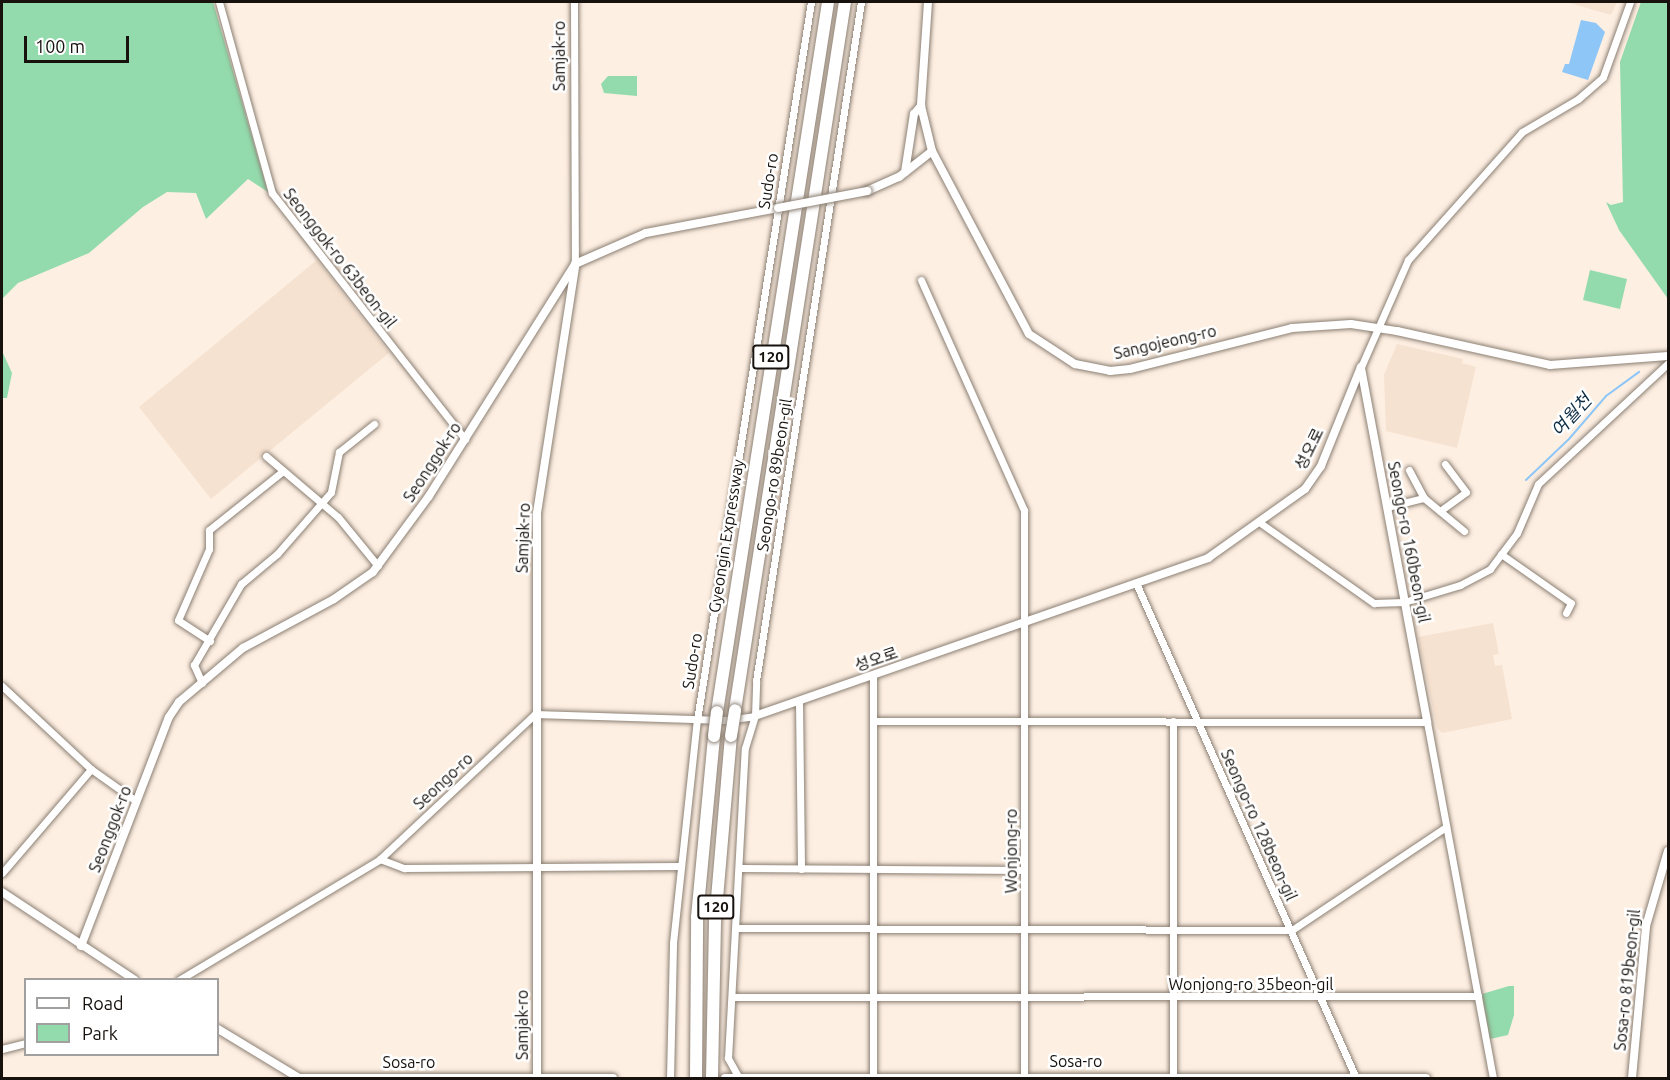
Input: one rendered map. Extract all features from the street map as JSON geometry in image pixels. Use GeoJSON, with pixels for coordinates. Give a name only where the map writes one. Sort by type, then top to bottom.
{"type":"FeatureCollection","features":[{"type":"Feature","properties":{"kind":"highway","name":"Gyeongin Expressway"},"geometry":{"type":"LineString","coordinates":[[696,1078],[697,917],[714,736],[828,2]]}},
{"type":"Feature","properties":{"kind":"highway","name":"Gyeongin Expressway"},"geometry":{"type":"LineString","coordinates":[[712,1078],[715,922],[731,736],[845,2]]}},
{"type":"Feature","properties":{"kind":"street","name":"Seonggok-ro 63beon-gil"},"geometry":{"type":"LineString","coordinates":[[219,2],[272,193],[465,439]]}},
{"type":"Feature","properties":{"kind":"street","name":"Samjak-ro"},"geometry":{"type":"LineString","coordinates":[[537,1078],[537,513],[575,264],[574,2]]}},
{"type":"Feature","properties":{"kind":"street","name":"Sudo-ro"},"geometry":{"type":"LineString","coordinates":[[670,1078],[673,943],[697,720],[811,2]]}},
{"type":"Feature","properties":{"kind":"street","name":"Seongo-ro 89beon-gil"},"geometry":{"type":"LineString","coordinates":[[739,1078],[728,1058],[745,748],[756,716],[756,681],[861,2]]}},
{"type":"Feature","properties":{"kind":"street","name":"Sangojeong-ro"},"geometry":{"type":"LineString","coordinates":[[928,2],[921,106],[932,151],[1029,334],[1075,364],[1110,371],[1130,369],[1292,328],[1378,327],[1550,365],[1668,356]]}},
{"type":"Feature","properties":{"kind":"street","name":"성오로"},"geometry":{"type":"LineString","coordinates":[[756,716],[1208,558],[1305,489],[1321,466],[1408,260],[1514,140],[1603,77],[1630,2]]}},
{"type":"Feature","properties":{"kind":"street"},"geometry":{"type":"LineString","coordinates":[[905,172],[914,114],[921,106]]}},
{"type":"Feature","properties":{"kind":"street"},"geometry":{"type":"LineString","coordinates":[[575,264],[646,233],[867,191],[905,172],[932,151]]}},
{"type":"Feature","properties":{"kind":"street","name":"Seonggok-ro"},"geometry":{"type":"LineString","coordinates":[[81,946],[169,717],[179,702],[243,648],[334,599],[378,566],[465,439],[575,264]]}},
{"type":"Feature","properties":{"kind":"street","name":"Wonjong-ro"},"geometry":{"type":"LineString","coordinates":[[921,280],[1024,510],[1024,1077]]}},
{"type":"Feature","properties":{"kind":"street"},"geometry":{"type":"LineString","coordinates":[[1259,522],[1374,603],[1404,602],[1460,585],[1490,569],[1517,533],[1538,484],[1668,363]]}},
{"type":"Feature","properties":{"kind":"street","name":"Seongo-ro 160beon-gil"},"geometry":{"type":"LineString","coordinates":[[1361,367],[1427,722]]}},
{"type":"Feature","properties":{"kind":"street"},"geometry":{"type":"LineString","coordinates":[[202,683],[194,665],[241,584],[277,554],[321,502],[334,486],[339,452],[374,424]]}},
{"type":"Feature","properties":{"kind":"street"},"geometry":{"type":"LineString","coordinates":[[266,456],[321,502],[378,566]]}},
{"type":"Feature","properties":{"kind":"street"},"geometry":{"type":"LineString","coordinates":[[1440,512],[1466,492],[1445,464]]}},
{"type":"Feature","properties":{"kind":"street"},"geometry":{"type":"LineString","coordinates":[[1410,470],[1424,498],[1464,531]]}},
{"type":"Feature","properties":{"kind":"street"},"geometry":{"type":"LineString","coordinates":[[210,641],[178,620],[209,549],[209,530],[283,471]]}},
{"type":"Feature","properties":{"kind":"street"},"geometry":{"type":"LineString","coordinates":[[1387,507],[1424,498]]}},
{"type":"Feature","properties":{"kind":"street"},"geometry":{"type":"LineString","coordinates":[[1501,554],[1572,603],[1566,613]]}},
{"type":"Feature","properties":{"kind":"street","name":"Seongo-ro 128beon-gil"},"geometry":{"type":"LineString","coordinates":[[1136,583],[1322,997],[1356,1078]]}},
{"type":"Feature","properties":{"kind":"street"},"geometry":{"type":"LineString","coordinates":[[873,676],[873,1077]]}},
{"type":"Feature","properties":{"kind":"street"},"geometry":{"type":"LineString","coordinates":[[2,686],[91,769],[136,801]]}},
{"type":"Feature","properties":{"kind":"street"},"geometry":{"type":"LineString","coordinates":[[799,702],[801,869]]}},
{"type":"Feature","properties":{"kind":"street"},"geometry":{"type":"LineString","coordinates":[[536,714],[697,720],[756,716]]}},
{"type":"Feature","properties":{"kind":"street","name":"Seongo-ro"},"geometry":{"type":"LineString","coordinates":[[182,978],[380,859],[536,714]]}},
{"type":"Feature","properties":{"kind":"street"},"geometry":{"type":"LineString","coordinates":[[873,721],[1427,722],[1493,1078]]}},
{"type":"Feature","properties":{"kind":"street"},"geometry":{"type":"LineString","coordinates":[[1173,721],[1173,1077]]}},
{"type":"Feature","properties":{"kind":"street"},"geometry":{"type":"LineString","coordinates":[[2,873],[91,769]]}},
{"type":"Feature","properties":{"kind":"street"},"geometry":{"type":"LineString","coordinates":[[736,928],[1292,930],[1446,827]]}},
{"type":"Feature","properties":{"kind":"street","name":"Sosa-ro 819beon-gil"},"geometry":{"type":"LineString","coordinates":[[1632,1078],[1646,926],[1668,851]]}},
{"type":"Feature","properties":{"kind":"street"},"geometry":{"type":"LineString","coordinates":[[380,859],[404,868],[680,866]]}},
{"type":"Feature","properties":{"kind":"street"},"geometry":{"type":"LineString","coordinates":[[740,868],[1024,870]]}},
{"type":"Feature","properties":{"kind":"street"},"geometry":{"type":"LineString","coordinates":[[2,892],[132,978]]}},
{"type":"Feature","properties":{"kind":"street","name":"Wonjong-ro 35beon-gil"},"geometry":{"type":"LineString","coordinates":[[732,996],[1024,998],[1478,996]]}},
{"type":"Feature","properties":{"kind":"street","name":"Sosa-ro"},"geometry":{"type":"LineString","coordinates":[[219,1030],[298,1078],[613,1078]]}},
{"type":"Feature","properties":{"kind":"street"},"geometry":{"type":"LineString","coordinates":[[2,1049],[24,1044]]}},
{"type":"Feature","properties":{"kind":"street","name":"Sosa-ro"},"geometry":{"type":"LineString","coordinates":[[725,1078],[1426,1078]]}},
{"type":"Feature","properties":{"kind":"shaded area"},"geometry":{"type":"Polygon","coordinates":[[[1566,2],[1617,2],[1611,15],[1566,2]]]}},
{"type":"Feature","properties":{"kind":"shaded area"},"geometry":{"type":"Polygon","coordinates":[[[317,260],[389,353],[211,499],[139,407],[317,260]]]}},
{"type":"Feature","properties":{"kind":"shaded area"},"geometry":{"type":"Polygon","coordinates":[[[1397,344],[1463,359],[1462,363],[1476,367],[1457,448],[1386,431],[1384,375],[1397,344]]]}},
{"type":"Feature","properties":{"kind":"shaded area"},"geometry":{"type":"Polygon","coordinates":[[[1493,623],[1499,654],[1493,655],[1495,666],[1502,665],[1512,719],[1442,733],[1437,728],[1418,637],[1493,623]]]}},
{"type":"Feature","properties":{"kind":"green space"},"geometry":{"type":"Polygon","coordinates":[[[2,2],[213,2],[268,192],[248,179],[206,219],[196,193],[167,192],[143,207],[89,253],[18,283],[2,299],[2,2]]]}},
{"type":"Feature","properties":{"kind":"green space"},"geometry":{"type":"Polygon","coordinates":[[[1641,2],[1668,2],[1668,299],[1619,230],[1606,202],[1611,205],[1623,202],[1620,62],[1641,2]]]}},
{"type":"Feature","properties":{"kind":"green space"},"geometry":{"type":"Polygon","coordinates":[[[608,76],[637,76],[637,96],[604,93],[601,84],[608,76]]]}},
{"type":"Feature","properties":{"kind":"green space"},"geometry":{"type":"Polygon","coordinates":[[[1590,270],[1627,279],[1620,309],[1583,300],[1590,270]]]}},
{"type":"Feature","properties":{"kind":"green space"},"geometry":{"type":"Polygon","coordinates":[[[2,351],[12,373],[7,398],[2,398],[2,351]]]}},
{"type":"Feature","properties":{"kind":"green space"},"geometry":{"type":"Polygon","coordinates":[[[1514,986],[1514,1015],[1508,1035],[1490,1039],[1482,994],[1514,986]]]}},
{"type":"Feature","properties":{"kind":"water"},"geometry":{"type":"Polygon","coordinates":[[[1581,20],[1596,23],[1605,32],[1588,80],[1562,72],[1565,64],[1569,64],[1581,20]]]}},
{"type":"Feature","properties":{"kind":"waterway","name":"여월천"},"geometry":{"type":"LineString","coordinates":[[1526,480],[1569,439],[1606,396],[1639,372]]}}]}
